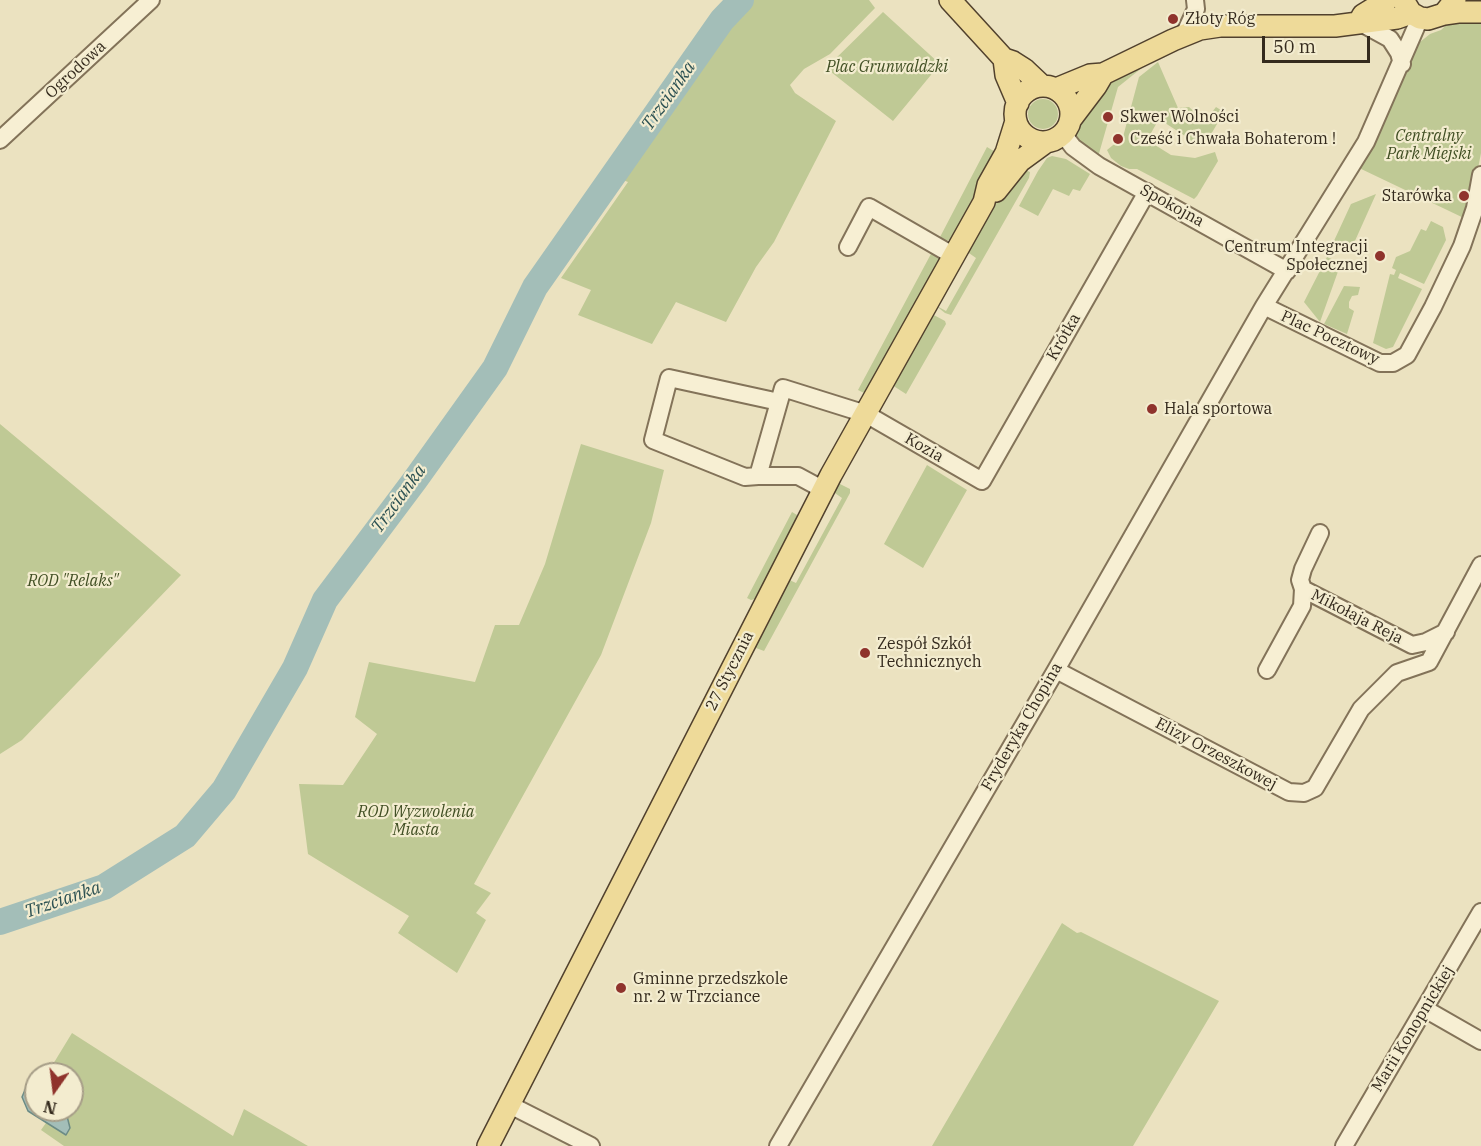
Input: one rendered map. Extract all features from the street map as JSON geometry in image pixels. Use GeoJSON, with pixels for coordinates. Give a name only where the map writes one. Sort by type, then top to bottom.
{"type":"FeatureCollection","features":[{"type":"Feature","properties":{"kind":"main road"},"geometry":{"type":"LineString","coordinates":[[950,0],[1004,59],[1024,69],[1069,102],[1060,132],[1038,142],[1024,134],[1006,75],[1004,59]]}},
{"type":"Feature","properties":{"kind":"main road"},"geometry":{"type":"LineString","coordinates":[[1359,22],[1363,15],[1387,0]]}},
{"type":"Feature","properties":{"kind":"main road"},"geometry":{"type":"LineString","coordinates":[[1017,112],[1028,91],[1049,88],[1090,75],[1103,75],[1184,35],[1220,26],[1335,26],[1397,18],[1411,10],[1428,19],[1450,7],[1458,12],[1481,12]]}},
{"type":"Feature","properties":{"kind":"main road","name":"27 Stycznia"},"geometry":{"type":"LineString","coordinates":[[984,202],[997,190],[1020,161],[1060,132],[1103,75]]}},
{"type":"Feature","properties":{"kind":"main road","name":"27 Stycznia"},"geometry":{"type":"LineString","coordinates":[[488,1146],[824,490],[984,202],[988,185],[1006,153],[1017,112]]}},
{"type":"Feature","properties":{"kind":"street","name":"Ogrodowa"},"geometry":{"type":"LineString","coordinates":[[0,140],[151,0]]}},
{"type":"Feature","properties":{"kind":"street"},"geometry":{"type":"LineString","coordinates":[[1195,4],[1205,18],[1220,26]]}},
{"type":"Feature","properties":{"kind":"street"},"geometry":{"type":"LineString","coordinates":[[1184,35],[1195,4]]}},
{"type":"Feature","properties":{"kind":"street","name":"Plac Pocztowy"},"geometry":{"type":"LineString","coordinates":[[1411,10],[1401,64],[1366,142],[1264,306],[1377,361],[1388,364],[1407,355],[1462,246],[1478,208],[1481,175]]}},
{"type":"Feature","properties":{"kind":"street"},"geometry":{"type":"LineString","coordinates":[[1359,22],[1390,39],[1399,53],[1401,64]]}},
{"type":"Feature","properties":{"kind":"street","name":"Spokojna"},"geometry":{"type":"LineString","coordinates":[[1060,132],[1066,141],[1081,154],[1287,271]]}},
{"type":"Feature","properties":{"kind":"street","name":"Krótka"},"geometry":{"type":"LineString","coordinates":[[982,482],[1147,192]]}},
{"type":"Feature","properties":{"kind":"street"},"geometry":{"type":"LineString","coordinates":[[848,247],[869,207],[954,256]]}},
{"type":"Feature","properties":{"kind":"street","name":"Fryderyka Chopina"},"geometry":{"type":"LineString","coordinates":[[778,1146],[1056,670],[1264,306]]}},
{"type":"Feature","properties":{"kind":"street"},"geometry":{"type":"LineString","coordinates":[[758,476],[779,402],[669,378],[652,440],[745,477],[798,476],[824,490]]}},
{"type":"Feature","properties":{"kind":"street","name":"Kozia"},"geometry":{"type":"LineString","coordinates":[[779,402],[783,388],[866,414],[982,482]]}},
{"type":"Feature","properties":{"kind":"street","name":"Mikołaja Reja"},"geometry":{"type":"LineString","coordinates":[[1267,670],[1302,606],[1303,589],[1300,580],[1320,532]]}},
{"type":"Feature","properties":{"kind":"street","name":"Elizy Orzeszkowej"},"geometry":{"type":"LineString","coordinates":[[1056,670],[1289,792],[1304,793],[1315,789],[1361,709],[1397,673],[1429,662],[1481,565]]}},
{"type":"Feature","properties":{"kind":"street","name":"Mikołaja Reja"},"geometry":{"type":"LineString","coordinates":[[1303,589],[1412,645],[1426,642],[1447,631]]}},
{"type":"Feature","properties":{"kind":"street","name":"Mikołaja Reja"},"geometry":{"type":"LineString","coordinates":[[1397,673],[1412,645]]}},
{"type":"Feature","properties":{"kind":"street","name":"Marii Konopnickiej"},"geometry":{"type":"LineString","coordinates":[[1344,1146],[1481,912]]}},
{"type":"Feature","properties":{"kind":"street"},"geometry":{"type":"LineString","coordinates":[[1425,1009],[1481,1041]]}},
{"type":"Feature","properties":{"kind":"street"},"geometry":{"type":"LineString","coordinates":[[510,1105],[591,1146]]}},
{"type":"Feature","properties":{"kind":"green space"},"geometry":{"type":"Polygon","coordinates":[[[743,0],[869,0],[875,8],[830,54],[804,69],[790,85],[795,93],[836,121],[774,242],[756,267],[726,322],[676,302],[652,344],[578,315],[591,290],[561,278],[628,182],[615,177],[723,21],[743,0]]]}},
{"type":"Feature","properties":{"kind":"green space","name":"Plac Grunwaldzki"},"geometry":{"type":"Polygon","coordinates":[[[883,12],[940,64],[893,121],[826,68],[883,12]]]}},
{"type":"Feature","properties":{"kind":"green space","name":"Centralny Park Miejski"},"geometry":{"type":"Polygon","coordinates":[[[1453,19],[1481,22],[1481,153],[1468,220],[1357,167],[1373,142],[1420,42],[1430,34],[1441,30],[1453,19]]]}},
{"type":"Feature","properties":{"kind":"green space"},"geometry":{"type":"Polygon","coordinates":[[[1153,59],[1118,87],[1098,157],[1075,138],[1076,124],[1110,82],[1153,59]]]}},
{"type":"Feature","properties":{"kind":"green space"},"geometry":{"type":"Polygon","coordinates":[[[1158,62],[1178,108],[1189,107],[1199,116],[1203,112],[1209,116],[1216,107],[1224,112],[1210,136],[1211,142],[1200,146],[1190,144],[1185,136],[1159,119],[1147,140],[1171,155],[1195,158],[1215,152],[1218,161],[1194,199],[1137,169],[1121,166],[1111,158],[1107,150],[1123,137],[1139,77],[1158,62]]]}},
{"type":"Feature","properties":{"kind":"green space"},"geometry":{"type":"Polygon","coordinates":[[[1043,99],[1049,100],[1057,108],[1057,120],[1049,128],[1043,129],[1037,128],[1029,120],[1028,114],[1029,108],[1037,100],[1043,99]]]}},
{"type":"Feature","properties":{"kind":"green space"},"geometry":{"type":"Polygon","coordinates":[[[987,147],[997,153],[951,240],[942,241],[939,239],[987,147]]]}},
{"type":"Feature","properties":{"kind":"green space"},"geometry":{"type":"Polygon","coordinates":[[[1052,156],[1066,159],[1090,174],[1080,191],[1073,189],[1069,196],[1053,189],[1038,216],[1019,206],[1038,171],[1047,158],[1052,156]]]}},
{"type":"Feature","properties":{"kind":"green space"},"geometry":{"type":"Polygon","coordinates":[[[1020,168],[1030,172],[1029,178],[951,315],[945,313],[935,305],[946,311],[976,258],[966,251],[1011,177],[1020,168]]]}},
{"type":"Feature","properties":{"kind":"green space"},"geometry":{"type":"Polygon","coordinates":[[[1376,194],[1350,252],[1333,243],[1351,204],[1376,194]]]}},
{"type":"Feature","properties":{"kind":"green space"},"geometry":{"type":"Polygon","coordinates":[[[1431,221],[1443,227],[1446,240],[1424,284],[1400,273],[1398,278],[1422,289],[1393,347],[1386,349],[1373,343],[1390,274],[1394,275],[1396,270],[1392,268],[1396,257],[1410,251],[1421,229],[1426,231],[1431,221]]]}},
{"type":"Feature","properties":{"kind":"green space"},"geometry":{"type":"Polygon","coordinates":[[[932,252],[939,255],[940,260],[865,393],[858,390],[932,252]]]}},
{"type":"Feature","properties":{"kind":"green space"},"geometry":{"type":"Polygon","coordinates":[[[1327,257],[1341,263],[1320,322],[1304,302],[1327,257]]]}},
{"type":"Feature","properties":{"kind":"green space"},"geometry":{"type":"Polygon","coordinates":[[[1344,286],[1360,287],[1358,295],[1352,296],[1349,302],[1349,308],[1354,311],[1347,334],[1324,324],[1344,286]]]}},
{"type":"Feature","properties":{"kind":"green space"},"geometry":{"type":"Polygon","coordinates":[[[932,314],[945,321],[946,324],[906,394],[892,385],[932,314]]]}},
{"type":"Feature","properties":{"kind":"green space","name":"ROD \"Relaks\""},"geometry":{"type":"Polygon","coordinates":[[[0,424],[181,575],[22,740],[0,754],[0,424]]]}},
{"type":"Feature","properties":{"kind":"green space","name":"ROD Wyzwolenia Miasta"},"geometry":{"type":"Polygon","coordinates":[[[581,444],[664,470],[651,523],[601,655],[474,884],[491,893],[476,913],[486,920],[457,973],[398,933],[409,916],[308,854],[299,784],[343,785],[377,734],[355,717],[369,662],[475,682],[495,625],[519,625],[545,564],[581,444]]]}},
{"type":"Feature","properties":{"kind":"green space"},"geometry":{"type":"Polygon","coordinates":[[[927,465],[967,490],[923,568],[884,544],[927,465]]]}},
{"type":"Feature","properties":{"kind":"green space"},"geometry":{"type":"Polygon","coordinates":[[[836,482],[850,489],[850,493],[764,651],[756,648],[754,645],[785,578],[796,583],[842,498],[832,491],[836,482]]]}},
{"type":"Feature","properties":{"kind":"green space"},"geometry":{"type":"Polygon","coordinates":[[[792,512],[797,515],[797,519],[755,599],[751,600],[747,598],[792,512]]]}},
{"type":"Feature","properties":{"kind":"green space"},"geometry":{"type":"Polygon","coordinates":[[[1062,923],[1077,933],[1081,932],[1219,1001],[1133,1146],[932,1146],[1062,923]]]}},
{"type":"Feature","properties":{"kind":"green space"},"geometry":{"type":"Polygon","coordinates":[[[72,1033],[233,1136],[244,1109],[308,1146],[64,1146],[41,1130],[47,1122],[84,1122],[84,1062],[54,1062],[72,1033]]]}},
{"type":"Feature","properties":{"kind":"water"},"geometry":{"type":"Polygon","coordinates":[[[45,1122],[68,1122],[70,1128],[66,1135],[45,1122]]]}},
{"type":"Feature","properties":{"kind":"waterway","name":"Trzcianka"},"geometry":{"type":"LineString","coordinates":[[0,922],[104,887],[185,836],[224,790],[295,668],[325,600],[495,368],[535,287],[722,20],[741,0]]}},
{"type":"Feature","properties":{"kind":"place","name":"Złoty Róg"},"geometry":{"type":"Point","coordinates":[1173,19]}},
{"type":"Feature","properties":{"kind":"place","name":"Skwer Wolności"},"geometry":{"type":"Point","coordinates":[1108,117]}},
{"type":"Feature","properties":{"kind":"place","name":"Cześć i Chwała Bohaterom !"},"geometry":{"type":"Point","coordinates":[1118,139]}},
{"type":"Feature","properties":{"kind":"place","name":"Starówka"},"geometry":{"type":"Point","coordinates":[1464,196]}},
{"type":"Feature","properties":{"kind":"place","name":"Centrum Integracji Społecznej"},"geometry":{"type":"Point","coordinates":[1380,256]}},
{"type":"Feature","properties":{"kind":"place","name":"Hala sportowa"},"geometry":{"type":"Point","coordinates":[1152,409]}},
{"type":"Feature","properties":{"kind":"place","name":"Zespół Szkół Technicznych"},"geometry":{"type":"Point","coordinates":[865,653]}},
{"type":"Feature","properties":{"kind":"place","name":"Gminne przedszkole nr. 2 w Trzciance"},"geometry":{"type":"Point","coordinates":[621,988]}}]}
